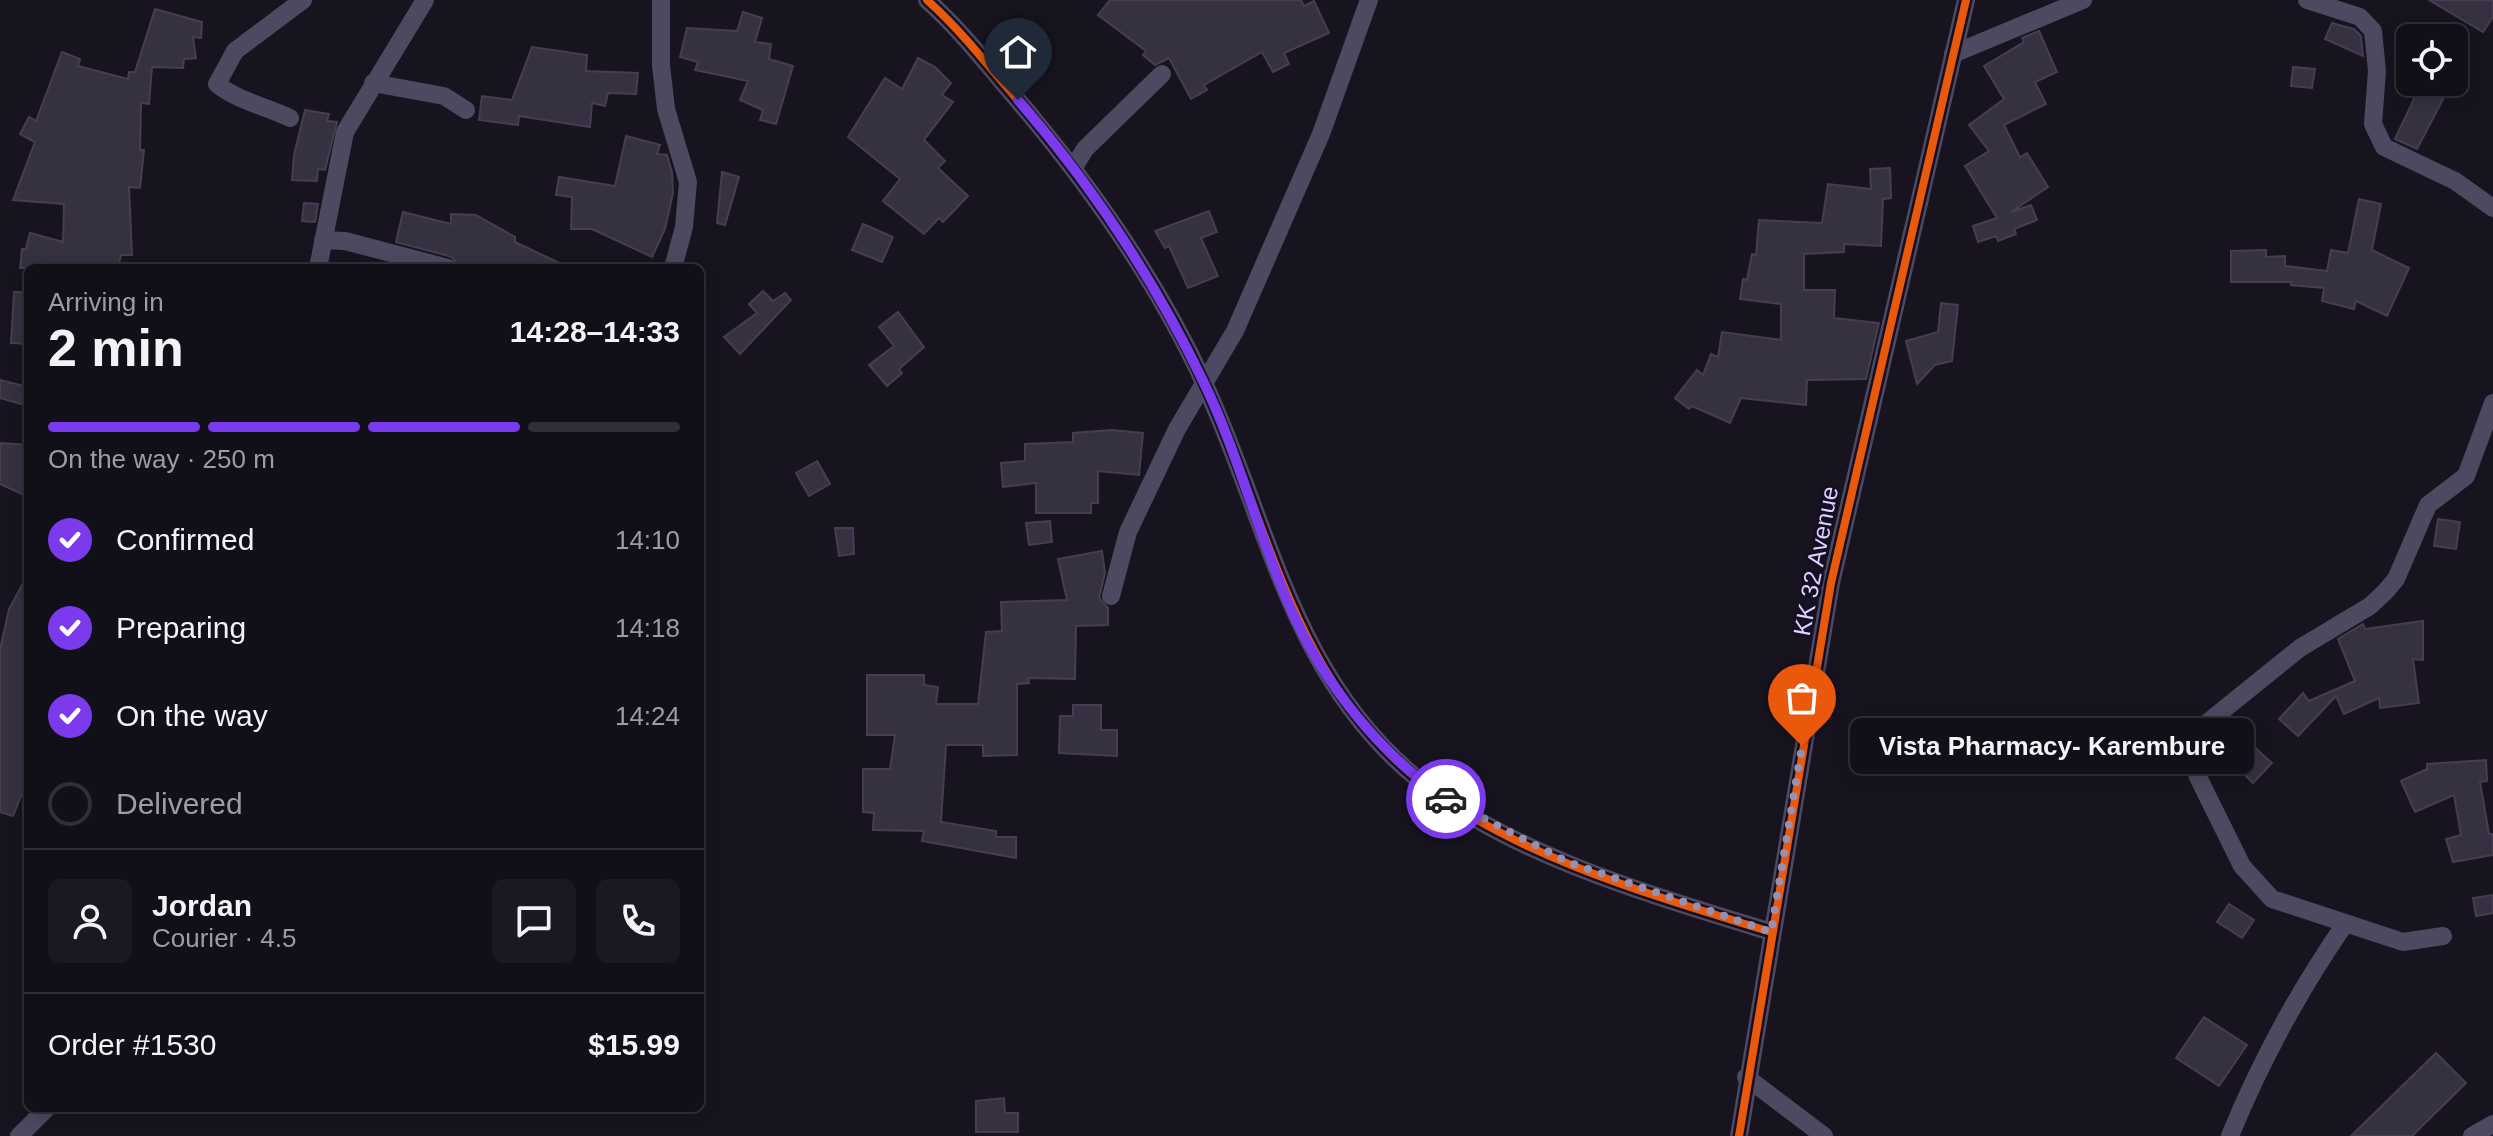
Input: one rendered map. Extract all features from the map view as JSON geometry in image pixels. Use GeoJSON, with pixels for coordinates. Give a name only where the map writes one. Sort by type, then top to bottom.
{"type":"FeatureCollection","features":[{"type":"Feature","properties":{"kind":"street"},"geometry":{"type":"LineString","coordinates":[[290,118],[260,103],[234,97],[217,84],[235,51],[303,0]]}},
{"type":"Feature","properties":{"kind":"street"},"geometry":{"type":"LineString","coordinates":[[319,264],[345,132],[425,0]]}},
{"type":"Feature","properties":{"kind":"street"},"geometry":{"type":"LineString","coordinates":[[661,0],[661,65],[666,109],[688,182],[684,227],[674,264]]}},
{"type":"Feature","properties":{"kind":"street"},"geometry":{"type":"LineString","coordinates":[[927,0],[965,39],[1074,167],[1164,307],[1205,384],[1291,610],[1333,683],[1376,740],[1421,782],[1456,806],[1516,838],[1618,882],[1771,932]]}},
{"type":"Feature","properties":{"kind":"street"},"geometry":{"type":"LineString","coordinates":[[1111,596],[1119,555],[1138,508],[1177,429],[1235,331],[1297,190],[1355,44],[1369,0]]}},
{"type":"Feature","properties":{"kind":"street","name":"KK 32 Avenue"},"geometry":{"type":"LineString","coordinates":[[1739,1136],[1746,1077],[1837,555],[1966,0]]}},
{"type":"Feature","properties":{"kind":"street"},"geometry":{"type":"LineString","coordinates":[[1953,54],[2083,0]]}},
{"type":"Feature","properties":{"kind":"street"},"geometry":{"type":"LineString","coordinates":[[2307,0],[2360,17],[2373,31],[2377,71],[2373,124],[2384,147],[2455,181],[2493,208]]}},
{"type":"Feature","properties":{"kind":"street"},"geometry":{"type":"LineString","coordinates":[[1074,167],[1085,149],[1162,74]]}},
{"type":"Feature","properties":{"kind":"street"},"geometry":{"type":"LineString","coordinates":[[373,83],[444,96],[466,110]]}},
{"type":"Feature","properties":{"kind":"street"},"geometry":{"type":"LineString","coordinates":[[323,240],[401,254],[435,264]]}},
{"type":"Feature","properties":{"kind":"street"},"geometry":{"type":"LineString","coordinates":[[2443,936],[2403,942],[2345,924],[2317,911],[2272,899],[2242,866],[2191,760],[2192,743],[2197,731],[2300,648],[2370,606],[2385,592],[2396,579],[2428,505],[2466,476],[2493,403]]}},
{"type":"Feature","properties":{"kind":"street"},"geometry":{"type":"LineString","coordinates":[[2230,1136],[2271,1041],[2301,988],[2345,924]]}},
{"type":"Feature","properties":{"kind":"street"},"geometry":{"type":"LineString","coordinates":[[1746,1077],[1824,1136]]}},
{"type":"Feature","properties":{"kind":"street"},"geometry":{"type":"LineString","coordinates":[[19,1136],[43,1112]]}},
{"type":"Feature","properties":{"kind":"street"},"geometry":{"type":"LineString","coordinates":[[2472,1136],[2493,1124]]}},
{"type":"Feature","properties":{"kind":"building"},"geometry":{"type":"Polygon","coordinates":[[[1110,0],[1301,0],[1304,6],[1314,1],[1329,33],[1284,53],[1289,64],[1273,72],[1262,52],[1204,85],[1207,90],[1191,99],[1169,58],[1155,65],[1143,55],[1146,51],[1098,15],[1110,0]]]}},
{"type":"Feature","properties":{"kind":"building"},"geometry":{"type":"Polygon","coordinates":[[[2429,0],[2493,0],[2493,17],[2483,32],[2429,0]]]}},
{"type":"Feature","properties":{"kind":"building"},"geometry":{"type":"Polygon","coordinates":[[[155,9],[202,22],[201,38],[193,37],[196,58],[184,59],[183,68],[152,67],[149,104],[141,103],[140,150],[144,150],[140,188],[129,187],[132,255],[121,255],[119,264],[24,264],[24,268],[20,268],[22,249],[26,249],[30,233],[63,242],[64,204],[13,200],[35,142],[20,134],[29,117],[36,121],[62,52],[80,59],[78,66],[128,79],[129,72],[135,72],[155,9]]]}},
{"type":"Feature","properties":{"kind":"building"},"geometry":{"type":"Polygon","coordinates":[[[743,12],[762,18],[755,42],[771,44],[769,59],[793,66],[776,124],[760,120],[763,110],[740,100],[748,81],[695,70],[698,62],[680,57],[687,28],[737,31],[743,12]]]}},
{"type":"Feature","properties":{"kind":"building"},"geometry":{"type":"Polygon","coordinates":[[[2332,23],[2354,29],[2361,36],[2363,56],[2325,39],[2332,23]]]}},
{"type":"Feature","properties":{"kind":"building"},"geometry":{"type":"Polygon","coordinates":[[[2039,31],[2057,72],[2035,82],[2046,104],[2004,125],[2020,157],[2027,153],[2048,187],[2011,212],[2031,205],[2037,220],[2014,229],[2016,234],[1998,241],[1996,236],[1978,242],[1973,226],[1997,218],[1965,166],[1989,151],[1969,125],[2004,99],[1984,66],[2024,42],[2022,38],[2039,31]]]}},
{"type":"Feature","properties":{"kind":"building"},"geometry":{"type":"Polygon","coordinates":[[[532,47],[587,55],[586,71],[638,73],[636,94],[608,93],[605,106],[592,103],[590,127],[519,116],[518,125],[479,120],[482,96],[512,100],[532,47]]]}},
{"type":"Feature","properties":{"kind":"building"},"geometry":{"type":"Polygon","coordinates":[[[918,58],[935,67],[951,83],[942,95],[953,102],[924,140],[945,161],[938,168],[968,196],[943,222],[939,218],[924,234],[883,201],[900,179],[848,137],[885,78],[902,89],[918,58]]]}},
{"type":"Feature","properties":{"kind":"building"},"geometry":{"type":"Polygon","coordinates":[[[2293,67],[2315,69],[2312,88],[2291,86],[2293,67]]]}},
{"type":"Feature","properties":{"kind":"building"},"geometry":{"type":"Polygon","coordinates":[[[2415,96],[2445,96],[2417,149],[2395,139],[2415,96]]]}},
{"type":"Feature","properties":{"kind":"building"},"geometry":{"type":"Polygon","coordinates":[[[305,110],[329,114],[327,121],[337,122],[325,170],[318,169],[317,181],[292,180],[294,155],[305,110]]]}},
{"type":"Feature","properties":{"kind":"building"},"geometry":{"type":"Polygon","coordinates":[[[626,136],[660,145],[657,154],[667,155],[672,172],[673,193],[665,229],[652,257],[592,229],[571,229],[572,197],[556,195],[559,177],[615,186],[626,136]]]}},
{"type":"Feature","properties":{"kind":"building"},"geometry":{"type":"Polygon","coordinates":[[[1890,168],[1891,198],[1883,199],[1881,246],[1844,244],[1844,252],[1804,254],[1804,290],[1835,290],[1834,318],[1879,323],[1866,379],[1807,380],[1806,405],[1741,398],[1730,423],[1692,406],[1689,409],[1675,398],[1697,370],[1703,375],[1711,354],[1718,357],[1722,332],[1781,340],[1781,304],[1740,299],[1752,254],[1756,255],[1759,220],[1822,223],[1828,184],[1871,189],[1870,169],[1890,168]]]}},
{"type":"Feature","properties":{"kind":"building"},"geometry":{"type":"Polygon","coordinates":[[[722,172],[739,177],[725,225],[717,223],[722,172]]]}},
{"type":"Feature","properties":{"kind":"building"},"geometry":{"type":"Polygon","coordinates":[[[2359,199],[2381,204],[2372,250],[2409,268],[2387,316],[2356,301],[2354,309],[2322,301],[2324,288],[2291,285],[2291,282],[2231,282],[2231,251],[2266,250],[2266,257],[2285,256],[2285,266],[2327,271],[2331,250],[2348,253],[2359,199]]]}},
{"type":"Feature","properties":{"kind":"building"},"geometry":{"type":"Polygon","coordinates":[[[304,203],[318,204],[315,222],[302,221],[304,203]]]}},
{"type":"Feature","properties":{"kind":"building"},"geometry":{"type":"Polygon","coordinates":[[[1209,211],[1217,232],[1201,238],[1218,276],[1188,288],[1169,246],[1165,248],[1155,231],[1209,211]]]}},
{"type":"Feature","properties":{"kind":"building"},"geometry":{"type":"Polygon","coordinates":[[[403,212],[451,224],[451,214],[476,215],[515,237],[515,242],[562,264],[457,264],[452,257],[396,242],[403,212]]]}},
{"type":"Feature","properties":{"kind":"building"},"geometry":{"type":"Polygon","coordinates":[[[863,224],[893,237],[882,262],[852,250],[863,224]]]}},
{"type":"Feature","properties":{"kind":"building"},"geometry":{"type":"Polygon","coordinates":[[[763,291],[773,301],[785,293],[791,300],[740,354],[724,337],[757,313],[749,304],[763,291]]]}},
{"type":"Feature","properties":{"kind":"building"},"geometry":{"type":"Polygon","coordinates":[[[14,292],[24,292],[24,344],[11,343],[14,292]]]}},
{"type":"Feature","properties":{"kind":"building"},"geometry":{"type":"Polygon","coordinates":[[[1941,303],[1958,305],[1952,361],[1935,365],[1917,384],[1906,341],[1938,332],[1941,303]]]}},
{"type":"Feature","properties":{"kind":"building"},"geometry":{"type":"Polygon","coordinates":[[[898,312],[924,347],[899,369],[902,373],[887,386],[869,365],[894,346],[879,327],[898,312]]]}},
{"type":"Feature","properties":{"kind":"building"},"geometry":{"type":"Polygon","coordinates":[[[0,380],[24,386],[24,405],[0,398],[0,380]]]}},
{"type":"Feature","properties":{"kind":"building"},"geometry":{"type":"Polygon","coordinates":[[[1111,430],[1143,433],[1139,475],[1098,471],[1098,503],[1091,503],[1091,513],[1036,513],[1036,483],[1003,487],[1001,463],[1025,461],[1025,444],[1073,442],[1073,433],[1111,430]]]}},
{"type":"Feature","properties":{"kind":"building"},"geometry":{"type":"Polygon","coordinates":[[[0,443],[24,445],[24,495],[0,484],[0,443]]]}},
{"type":"Feature","properties":{"kind":"building"},"geometry":{"type":"Polygon","coordinates":[[[817,461],[830,484],[809,496],[796,473],[817,461]]]}},
{"type":"Feature","properties":{"kind":"building"},"geometry":{"type":"Polygon","coordinates":[[[2438,519],[2460,522],[2456,549],[2434,546],[2438,519]]]}},
{"type":"Feature","properties":{"kind":"building"},"geometry":{"type":"Polygon","coordinates":[[[1050,521],[1052,542],[1029,545],[1026,523],[1050,521]]]}},
{"type":"Feature","properties":{"kind":"building"},"geometry":{"type":"Polygon","coordinates":[[[835,528],[853,528],[854,554],[839,556],[835,528]]]}},
{"type":"Feature","properties":{"kind":"building"},"geometry":{"type":"Polygon","coordinates":[[[1102,551],[1105,573],[1099,598],[1108,608],[1108,625],[1076,626],[1075,679],[1028,678],[1029,683],[1017,684],[1017,755],[983,756],[983,745],[946,745],[941,822],[996,831],[996,837],[1016,837],[1016,858],[922,841],[924,831],[873,830],[874,813],[863,812],[863,769],[890,769],[895,735],[867,735],[867,675],[924,675],[924,685],[938,687],[936,704],[978,704],[986,632],[1002,631],[1001,602],[1067,600],[1058,559],[1102,551]]]}},
{"type":"Feature","properties":{"kind":"building"},"geometry":{"type":"Polygon","coordinates":[[[24,581],[24,788],[13,816],[0,812],[0,650],[9,609],[24,581]]]}},
{"type":"Feature","properties":{"kind":"building"},"geometry":{"type":"Polygon","coordinates":[[[2423,621],[2423,660],[2413,659],[2419,703],[2380,708],[2379,698],[2344,714],[2336,696],[2298,736],[2279,719],[2303,693],[2309,701],[2355,681],[2338,639],[2363,624],[2365,629],[2423,621]]]}},
{"type":"Feature","properties":{"kind":"building"},"geometry":{"type":"Polygon","coordinates":[[[1073,705],[1101,705],[1101,730],[1117,730],[1117,756],[1059,753],[1060,716],[1073,716],[1073,705]]]}},
{"type":"Feature","properties":{"kind":"building"},"geometry":{"type":"Polygon","coordinates":[[[2252,745],[2272,763],[2253,783],[2234,764],[2252,745]]]}},
{"type":"Feature","properties":{"kind":"building"},"geometry":{"type":"Polygon","coordinates":[[[2486,760],[2487,781],[2480,782],[2489,834],[2493,834],[2493,855],[2453,862],[2446,839],[2461,835],[2454,795],[2415,812],[2401,781],[2427,769],[2427,764],[2486,760]]]}},
{"type":"Feature","properties":{"kind":"building"},"geometry":{"type":"Polygon","coordinates":[[[2493,895],[2493,913],[2476,916],[2473,898],[2493,895]]]}},
{"type":"Feature","properties":{"kind":"building"},"geometry":{"type":"Polygon","coordinates":[[[2229,904],[2254,920],[2242,938],[2217,922],[2229,904]]]}},
{"type":"Feature","properties":{"kind":"building"},"geometry":{"type":"Polygon","coordinates":[[[2204,1017],[2247,1045],[2219,1086],[2176,1058],[2204,1017]]]}},
{"type":"Feature","properties":{"kind":"building"},"geometry":{"type":"Polygon","coordinates":[[[2436,1053],[2466,1083],[2412,1136],[2351,1136],[2436,1053]]]}},
{"type":"Feature","properties":{"kind":"building"},"geometry":{"type":"Polygon","coordinates":[[[1004,1098],[1005,1113],[1018,1113],[1018,1132],[976,1132],[976,1101],[1004,1098]]]}},
{"type":"Feature","properties":{"kind":"cycle path"},"geometry":{"type":"LineString","coordinates":[[927,0],[976,51],[1061,153],[1140,265],[1205,385],[1288,597],[1312,647],[1341,695],[1376,740],[1420,781],[1457,808],[1542,853],[1635,889],[1771,932]]}},
{"type":"Feature","properties":{"kind":"cycle path"},"geometry":{"type":"LineString","coordinates":[[1739,1136],[1831,583],[1966,0]]}},
{"type":"Feature","properties":{"kind":"way so far"},"geometry":{"type":"LineString","coordinates":[[1446,799],[1516,838],[1568,862],[1687,906],[1771,932],[1802,746]]}},
{"type":"Feature","properties":{"kind":"place","name":"Vista Pharmacy- Karembure"},"geometry":{"type":"Point","coordinates":[1802,746]}},
{"type":"Feature","properties":{"kind":"route"},"geometry":{"type":"LineString","coordinates":[[1018,100],[1082,179],[1164,307],[1205,384],[1291,610],[1333,683],[1376,740],[1421,782],[1446,799]]}}]}
